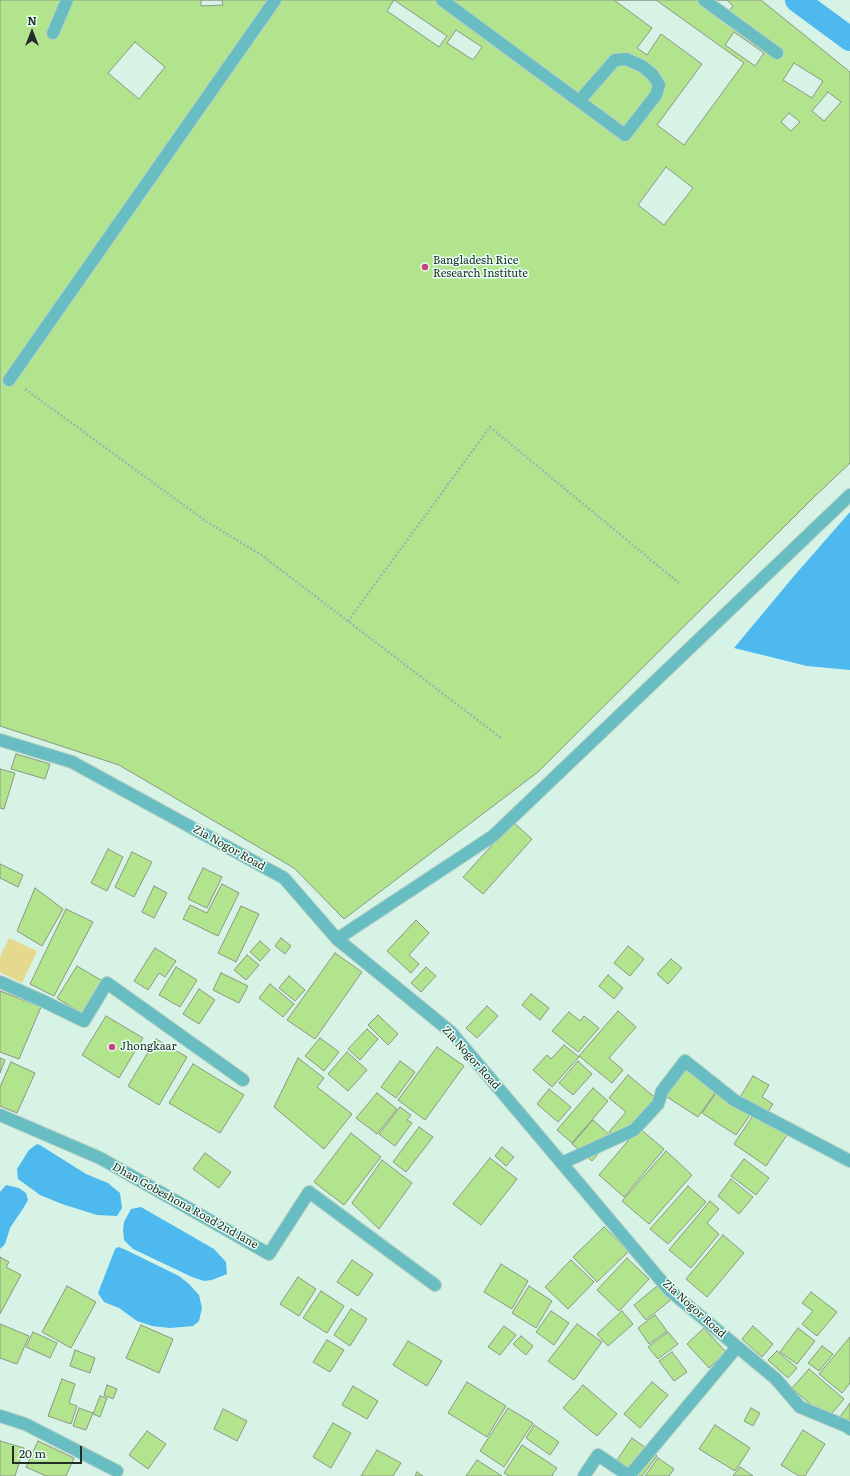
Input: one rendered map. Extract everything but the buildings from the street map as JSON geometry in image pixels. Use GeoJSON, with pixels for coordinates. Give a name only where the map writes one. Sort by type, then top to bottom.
{"type":"FeatureCollection","features":[{"type":"Feature","properties":{"kind":"street"},"geometry":{"type":"LineString","coordinates":[[53,33],[67,0]]}},
{"type":"Feature","properties":{"kind":"street"},"geometry":{"type":"LineString","coordinates":[[9,380],[275,0]]}},
{"type":"Feature","properties":{"kind":"street"},"geometry":{"type":"LineString","coordinates":[[442,0],[625,135],[656,95],[659,84],[653,75],[642,66],[626,59],[615,60],[579,101]]}},
{"type":"Feature","properties":{"kind":"street"},"geometry":{"type":"LineString","coordinates":[[704,0],[777,53]]}},
{"type":"Feature","properties":{"kind":"street"},"geometry":{"type":"LineString","coordinates":[[337,940],[493,836],[850,494]]}},
{"type":"Feature","properties":{"kind":"street","name":"Zia Nogor Road"},"geometry":{"type":"LineString","coordinates":[[0,740],[72,762],[284,878],[337,940],[451,1032],[669,1290],[776,1379],[800,1407],[849,1425]]}},
{"type":"Feature","properties":{"kind":"street"},"geometry":{"type":"LineString","coordinates":[[0,982],[43,1001],[84,1022],[106,983],[243,1080]]}},
{"type":"Feature","properties":{"kind":"street"},"geometry":{"type":"LineString","coordinates":[[562,1163],[634,1130],[658,1104],[662,1091],[685,1061],[734,1100],[850,1161]]}},
{"type":"Feature","properties":{"kind":"street","name":"Dhan Gobeshona Road 2nd lane"},"geometry":{"type":"LineString","coordinates":[[0,1115],[100,1158],[269,1254],[309,1192],[435,1285]]}},
{"type":"Feature","properties":{"kind":"street"},"geometry":{"type":"LineString","coordinates":[[584,1476],[598,1455],[629,1476],[737,1347]]}},
{"type":"Feature","properties":{"kind":"street"},"geometry":{"type":"LineString","coordinates":[[0,1416],[25,1424],[117,1471]]}},
{"type":"Feature","properties":{"kind":"path"},"geometry":{"type":"LineString","coordinates":[[9,380],[21,386],[206,522],[260,554],[501,738]]}},
{"type":"Feature","properties":{"kind":"path"},"geometry":{"type":"LineString","coordinates":[[348,621],[490,427],[679,583]]}},
{"type":"Feature","properties":{"kind":"shaded area"},"geometry":{"type":"Polygon","coordinates":[[[9,938],[37,951],[22,983],[0,972],[0,957],[9,938]]]}},
{"type":"Feature","properties":{"kind":"water"},"geometry":{"type":"Polygon","coordinates":[[[850,512],[850,670],[807,666],[734,648],[794,576],[850,512]]]}},
{"type":"Feature","properties":{"kind":"water"},"geometry":{"type":"Polygon","coordinates":[[[37,1144],[86,1174],[108,1183],[120,1193],[122,1208],[117,1216],[97,1215],[62,1204],[40,1195],[18,1179],[17,1169],[29,1150],[37,1144]]]}},
{"type":"Feature","properties":{"kind":"water"},"geometry":{"type":"Polygon","coordinates":[[[6,1185],[19,1188],[26,1193],[28,1200],[10,1228],[5,1244],[0,1249],[0,1192],[6,1185]]]}},
{"type":"Feature","properties":{"kind":"water"},"geometry":{"type":"Polygon","coordinates":[[[141,1207],[214,1249],[226,1262],[227,1274],[212,1280],[204,1281],[192,1277],[133,1249],[124,1240],[124,1222],[131,1209],[141,1207]]]}},
{"type":"Feature","properties":{"kind":"water"},"geometry":{"type":"Polygon","coordinates":[[[118,1247],[179,1276],[189,1284],[199,1295],[202,1308],[199,1321],[193,1326],[170,1328],[152,1326],[137,1321],[119,1308],[104,1302],[98,1293],[115,1249],[118,1247]]]}},
{"type":"Feature","properties":{"kind":"waterway"},"geometry":{"type":"LineString","coordinates":[[797,0],[850,39]]}},
{"type":"Feature","properties":{"kind":"place","name":"Bangladesh Rice Research Institute"},"geometry":{"type":"Point","coordinates":[425,267]}},
{"type":"Feature","properties":{"kind":"place","name":"Jhongkaar"},"geometry":{"type":"Point","coordinates":[112,1047]}}]}
